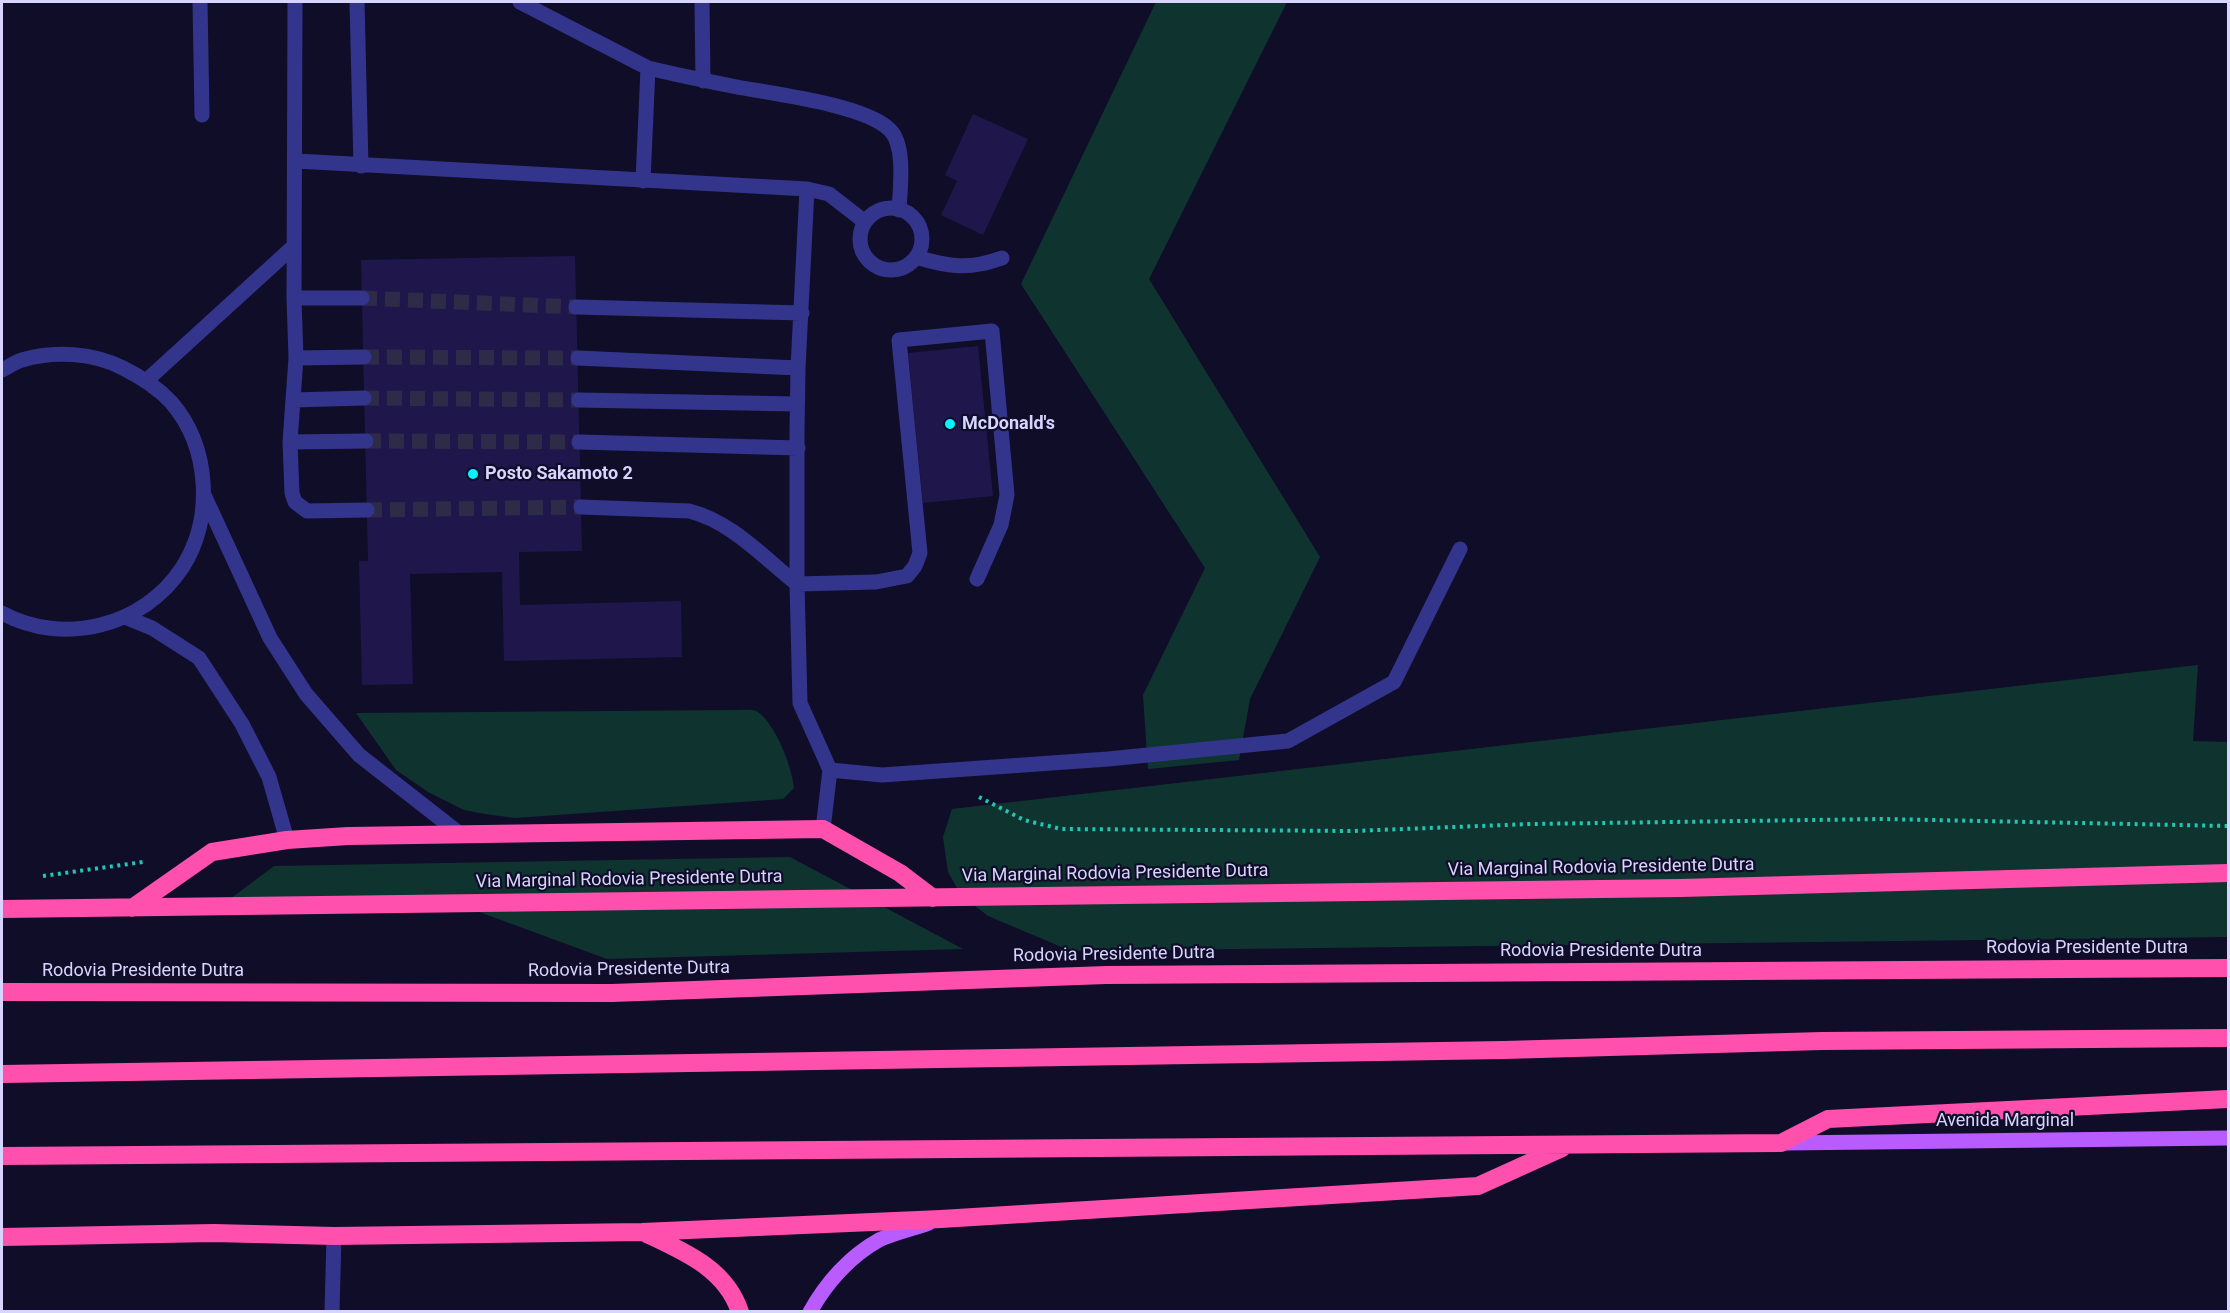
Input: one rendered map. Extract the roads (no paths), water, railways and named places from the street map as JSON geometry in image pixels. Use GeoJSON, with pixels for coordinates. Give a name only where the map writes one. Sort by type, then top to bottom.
{"type":"FeatureCollection","features":[{"type":"Feature","properties":{"kind":"highway"},"geometry":{"type":"LineString","coordinates":[[132,908],[212,852],[287,840],[348,836],[823,829],[900,873],[933,897]]}},
{"type":"Feature","properties":{"kind":"highway","name":"Via Marginal Rodovia Presidente Dutra"},"geometry":{"type":"LineString","coordinates":[[2,909],[1681,888],[2229,873]]}},
{"type":"Feature","properties":{"kind":"highway","name":"Rodovia Presidente Dutra"},"geometry":{"type":"LineString","coordinates":[[2,992],[612,993],[1107,975],[2229,968]]}},
{"type":"Feature","properties":{"kind":"highway"},"geometry":{"type":"LineString","coordinates":[[2,1074],[1492,1050],[1822,1041],[2229,1038]]}},
{"type":"Feature","properties":{"kind":"highway"},"geometry":{"type":"LineString","coordinates":[[2,1156],[1781,1143],[1828,1119],[2229,1099]]}},
{"type":"Feature","properties":{"kind":"highway"},"geometry":{"type":"LineString","coordinates":[[2,1237],[214,1233],[334,1236],[642,1232],[941,1219],[1478,1186],[1570,1144]]}},
{"type":"Feature","properties":{"kind":"highway"},"geometry":{"type":"LineString","coordinates":[[642,1232],[685,1252],[715,1272],[734,1295],[740,1311]]}},
{"type":"Feature","properties":{"kind":"main road","name":"Avenida Marginal"},"geometry":{"type":"LineString","coordinates":[[1781,1143],[2229,1138]]}},
{"type":"Feature","properties":{"kind":"main road"},"geometry":{"type":"LineString","coordinates":[[810,1311],[828,1284],[847,1263],[879,1240],[941,1219]]}},
{"type":"Feature","properties":{"kind":"street"},"geometry":{"type":"LineString","coordinates":[[200,2],[202,115]]}},
{"type":"Feature","properties":{"kind":"street"},"geometry":{"type":"LineString","coordinates":[[295,2],[294,298],[296,357],[290,441],[292,493],[300,507],[307,511],[367,510]]}},
{"type":"Feature","properties":{"kind":"street"},"geometry":{"type":"LineString","coordinates":[[357,2],[361,166]]}},
{"type":"Feature","properties":{"kind":"street"},"geometry":{"type":"LineString","coordinates":[[520,2],[648,68],[840,107],[872,117],[891,131],[900,152],[899,210]]}},
{"type":"Feature","properties":{"kind":"street"},"geometry":{"type":"LineString","coordinates":[[702,2],[703,81]]}},
{"type":"Feature","properties":{"kind":"street"},"geometry":{"type":"LineString","coordinates":[[643,181],[648,68]]}},
{"type":"Feature","properties":{"kind":"street"},"geometry":{"type":"LineString","coordinates":[[296,161],[807,189],[830,194],[865,222]]}},
{"type":"Feature","properties":{"kind":"street"},"geometry":{"type":"LineString","coordinates":[[807,189],[797,404],[797,584],[800,703],[830,770],[823,829]]}},
{"type":"Feature","properties":{"kind":"street"},"geometry":{"type":"LineString","coordinates":[[890,208],[899,210],[908,214],[920,229],[920,248],[916,257],[901,268],[892,271],[882,269],[866,258],[862,250],[861,231],[865,222],[880,210],[890,208]]}},
{"type":"Feature","properties":{"kind":"street"},"geometry":{"type":"LineString","coordinates":[[147,380],[294,246]]}},
{"type":"Feature","properties":{"kind":"street"},"geometry":{"type":"LineString","coordinates":[[916,257],[958,267],[980,265],[1002,258]]}},
{"type":"Feature","properties":{"kind":"street"},"geometry":{"type":"LineString","coordinates":[[294,298],[362,298]]}},
{"type":"Feature","properties":{"kind":"street"},"geometry":{"type":"LineString","coordinates":[[576,307],[802,313]]}},
{"type":"Feature","properties":{"kind":"street"},"geometry":{"type":"LineString","coordinates":[[581,507],[690,511],[700,514],[728,528],[797,584],[876,582],[907,576],[915,566],[920,553],[899,340],[992,331],[1007,495],[1001,525],[977,579]]}},
{"type":"Feature","properties":{"kind":"street"},"geometry":{"type":"LineString","coordinates":[[2,358],[22,360],[65,353],[108,360],[147,380],[171,403],[189,431],[201,462],[204,495],[198,533],[182,567],[157,596],[125,617],[90,628],[53,630],[17,622],[2,613]]}},
{"type":"Feature","properties":{"kind":"street"},"geometry":{"type":"LineString","coordinates":[[296,357],[364,357]]}},
{"type":"Feature","properties":{"kind":"street"},"geometry":{"type":"LineString","coordinates":[[578,358],[798,368]]}},
{"type":"Feature","properties":{"kind":"street"},"geometry":{"type":"LineString","coordinates":[[2,370],[22,360]]}},
{"type":"Feature","properties":{"kind":"street"},"geometry":{"type":"LineString","coordinates":[[293,399],[364,398]]}},
{"type":"Feature","properties":{"kind":"street"},"geometry":{"type":"LineString","coordinates":[[579,400],[797,404]]}},
{"type":"Feature","properties":{"kind":"street"},"geometry":{"type":"LineString","coordinates":[[290,441],[366,441]]}},
{"type":"Feature","properties":{"kind":"street"},"geometry":{"type":"LineString","coordinates":[[579,442],[798,448]]}},
{"type":"Feature","properties":{"kind":"street"},"geometry":{"type":"LineString","coordinates":[[204,495],[270,638],[306,694],[359,755],[460,834]]}},
{"type":"Feature","properties":{"kind":"street"},"geometry":{"type":"LineString","coordinates":[[830,770],[882,775],[1108,759],[1287,741],[1394,682],[1460,549]]}},
{"type":"Feature","properties":{"kind":"street"},"geometry":{"type":"LineString","coordinates":[[125,617],[152,628],[199,658],[242,724],[268,777],[287,840]]}},
{"type":"Feature","properties":{"kind":"street"},"geometry":{"type":"LineString","coordinates":[[332,1311],[334,1236]]}},
{"type":"Feature","properties":{"kind":"tunnel"},"geometry":{"type":"LineString","coordinates":[[362,298],[576,307]]}},
{"type":"Feature","properties":{"kind":"tunnel"},"geometry":{"type":"LineString","coordinates":[[364,357],[578,358]]}},
{"type":"Feature","properties":{"kind":"tunnel"},"geometry":{"type":"LineString","coordinates":[[364,398],[579,400]]}},
{"type":"Feature","properties":{"kind":"tunnel"},"geometry":{"type":"LineString","coordinates":[[366,441],[579,442]]}},
{"type":"Feature","properties":{"kind":"tunnel"},"geometry":{"type":"LineString","coordinates":[[367,510],[581,507]]}},
{"type":"Feature","properties":{"kind":"place","name":"McDonald's"},"geometry":{"type":"Point","coordinates":[950,424]}},
{"type":"Feature","properties":{"kind":"place","name":"Posto Sakamoto 2"},"geometry":{"type":"Point","coordinates":[473,474]}}]}
